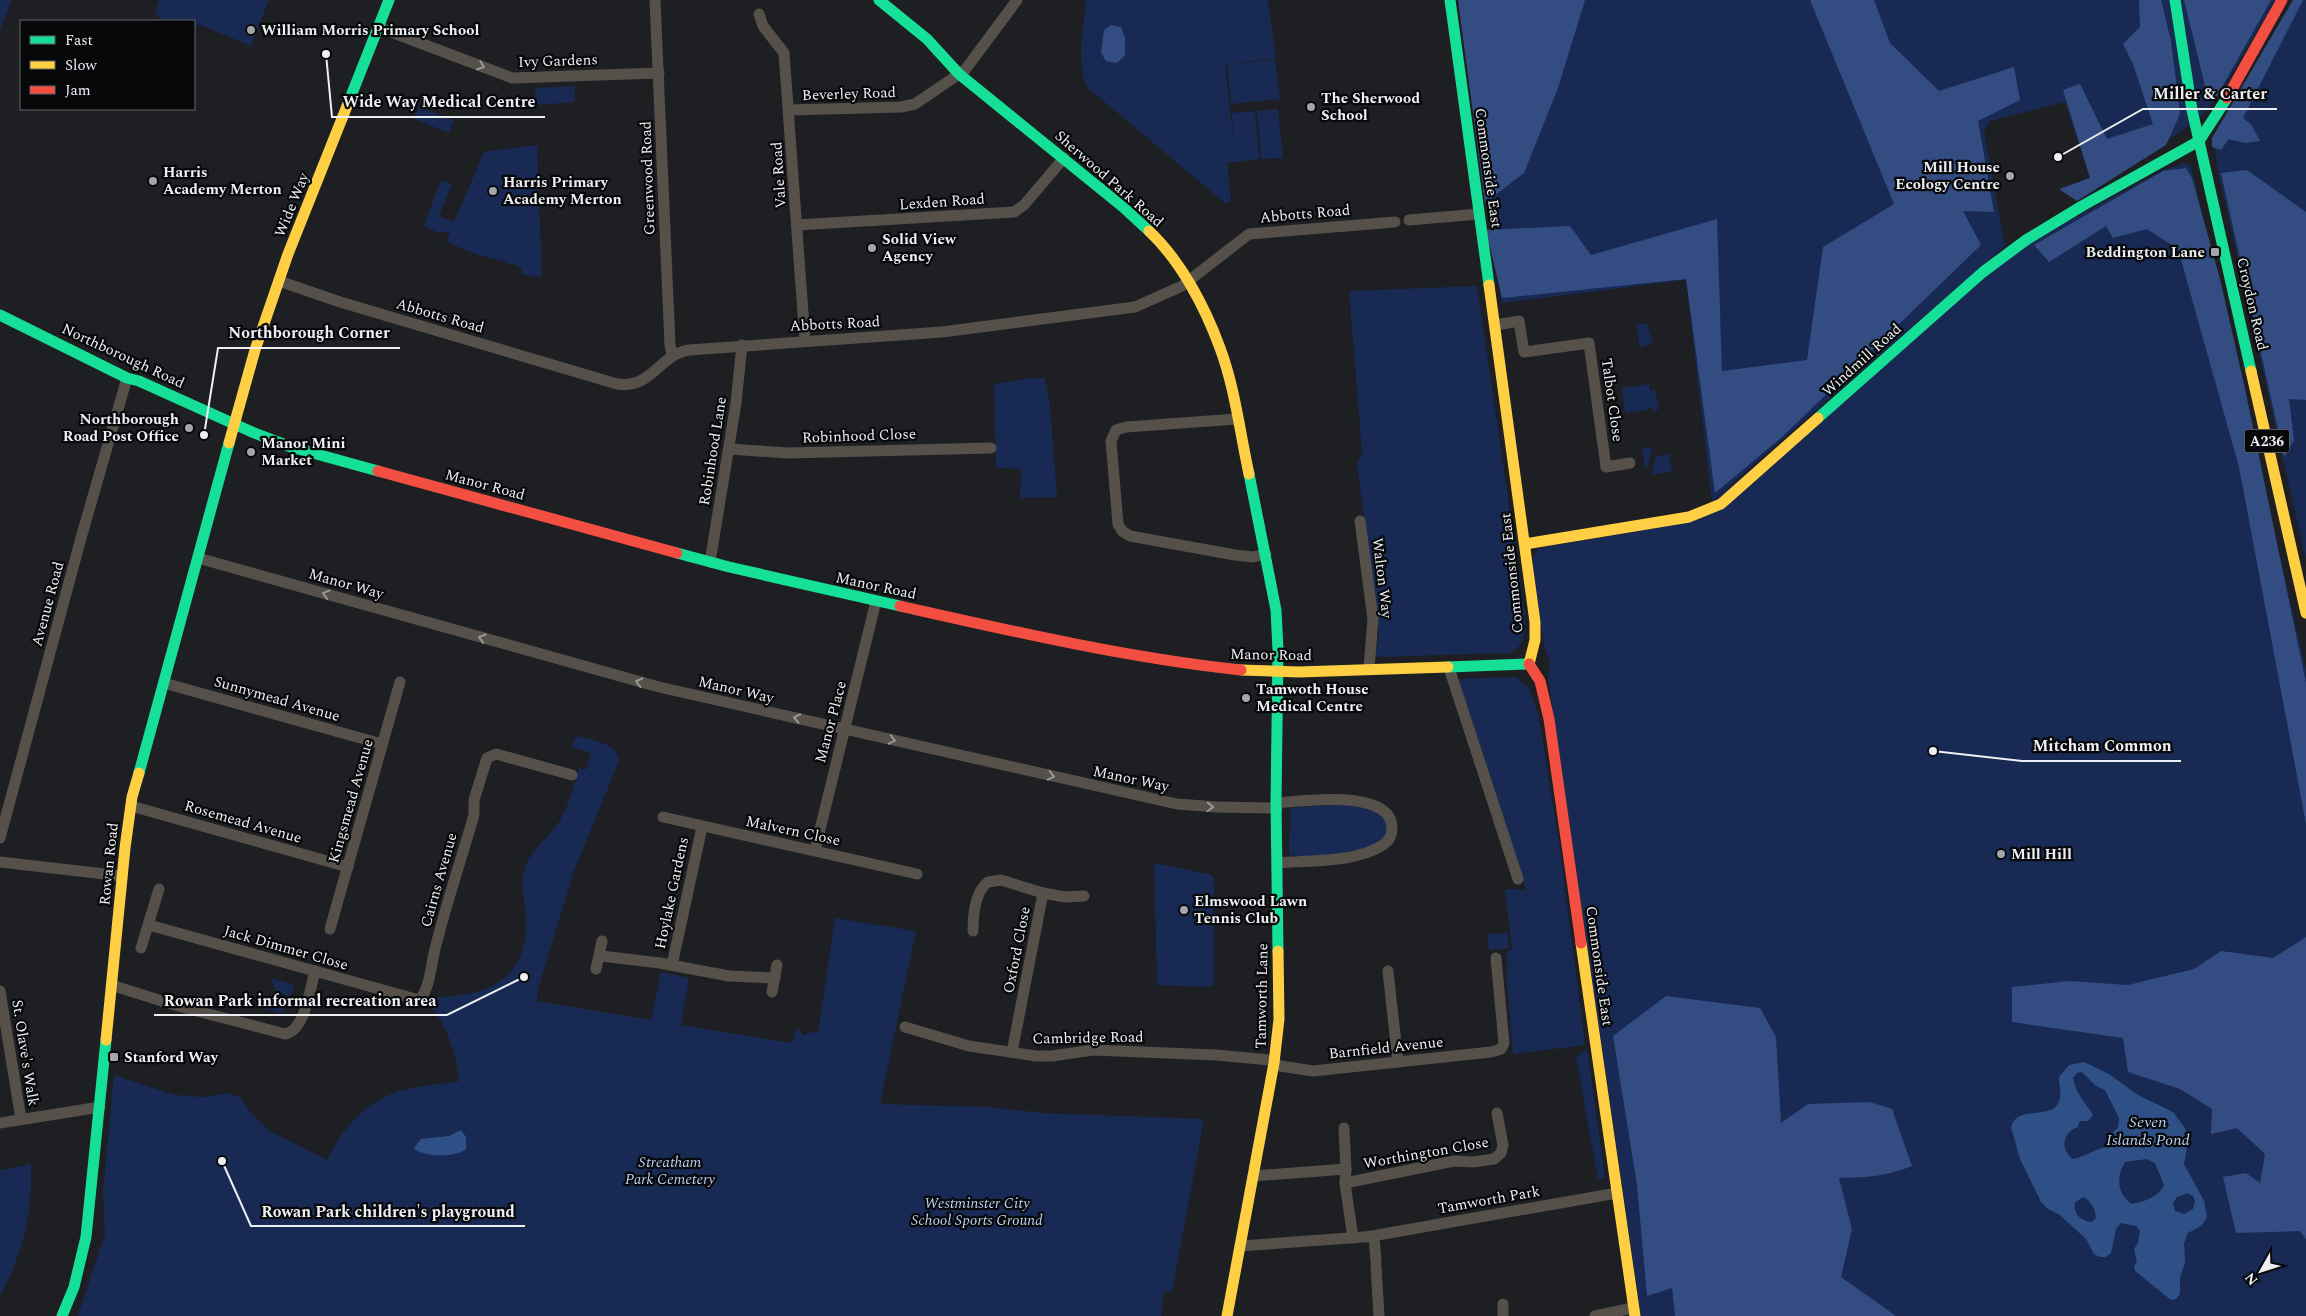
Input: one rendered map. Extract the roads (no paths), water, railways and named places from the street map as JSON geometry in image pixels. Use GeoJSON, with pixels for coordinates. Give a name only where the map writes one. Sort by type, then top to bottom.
{"type":"FeatureCollection","features":[{"type":"Feature","properties":{"kind":"main road","name":"Wide Way"},"geometry":{"type":"LineString","coordinates":[[234,424],[255,350],[279,280],[389,0]]}},
{"type":"Feature","properties":{"kind":"main road","name":"Sherwood Park Road"},"geometry":{"type":"LineString","coordinates":[[879,0],[927,39],[959,74],[1064,158],[1147,229],[1188,282],[1220,348],[1237,419],[1276,610],[1278,672]]}},
{"type":"Feature","properties":{"kind":"main road","name":"Commonside East"},"geometry":{"type":"LineString","coordinates":[[1450,0],[1525,544],[1535,630],[1533,651],[1529,664],[1540,681],[1549,719],[1634,1312]]}},
{"type":"Feature","properties":{"kind":"main road","name":"Croydon Road"},"geometry":{"type":"LineString","coordinates":[[2175,0],[2190,100],[2306,613]]}},
{"type":"Feature","properties":{"kind":"main road"},"geometry":{"type":"LineString","coordinates":[[2199,141],[2221,110],[2282,0]]}},
{"type":"Feature","properties":{"kind":"main road","name":"Windmill Road"},"geometry":{"type":"LineString","coordinates":[[1525,544],[1684,518],[1716,507],[1983,272],[2020,243],[2199,141]]}},
{"type":"Feature","properties":{"kind":"main road","name":"Northborough Road"},"geometry":{"type":"LineString","coordinates":[[0,314],[127,378],[139,381],[234,424]]}},
{"type":"Feature","properties":{"kind":"main road","name":"Rowan Road"},"geometry":{"type":"LineString","coordinates":[[62,1316],[74,1287],[84,1248],[130,806],[234,424]]}},
{"type":"Feature","properties":{"kind":"main road","name":"Manor Road"},"geometry":{"type":"LineString","coordinates":[[234,424],[291,447],[710,562],[1040,637],[1192,666],[1278,672],[1529,664]]}},
{"type":"Feature","properties":{"kind":"main road","name":"Tamworth Lane"},"geometry":{"type":"LineString","coordinates":[[1227,1316],[1274,1062],[1279,1019],[1276,805],[1278,672]]}},
{"type":"Feature","properties":{"kind":"street","name":"Greenwood Road"},"geometry":{"type":"LineString","coordinates":[[655,0],[670,345],[672,355]]}},
{"type":"Feature","properties":{"kind":"street","name":"Beverley Road"},"geometry":{"type":"LineString","coordinates":[[789,110],[909,107],[967,67],[1017,0]]}},
{"type":"Feature","properties":{"kind":"street","name":"Vale Road"},"geometry":{"type":"LineString","coordinates":[[759,14],[763,26],[784,53],[805,341]]}},
{"type":"Feature","properties":{"kind":"street","name":"Ivy Gardens"},"geometry":{"type":"LineString","coordinates":[[378,27],[516,78],[659,73]]}},
{"type":"Feature","properties":{"kind":"street","name":"Lexden Road"},"geometry":{"type":"LineString","coordinates":[[798,225],[1014,212],[1024,205],[1064,158]]}},
{"type":"Feature","properties":{"kind":"street"},"geometry":{"type":"LineString","coordinates":[[1409,220],[1479,214]]}},
{"type":"Feature","properties":{"kind":"street","name":"Abbotts Road"},"geometry":{"type":"LineString","coordinates":[[279,280],[340,302],[617,384],[632,384],[645,380],[672,355],[689,350],[742,344],[942,332],[1145,304],[1188,282],[1249,234],[1395,222]]}},
{"type":"Feature","properties":{"kind":"street","name":"Talbot Close"},"geometry":{"type":"LineString","coordinates":[[1496,325],[1519,321],[1524,352],[1589,343],[1606,467],[1630,463]]}},
{"type":"Feature","properties":{"kind":"street","name":"Robinhood Lane"},"geometry":{"type":"LineString","coordinates":[[710,562],[729,449],[742,344]]}},
{"type":"Feature","properties":{"kind":"street","name":"Avenue Road"},"geometry":{"type":"LineString","coordinates":[[0,838],[127,378]]}},
{"type":"Feature","properties":{"kind":"street"},"geometry":{"type":"LineString","coordinates":[[1237,419],[1126,426],[1116,430],[1111,441],[1118,524],[1122,531],[1130,536],[1235,555],[1253,557],[1266,554]]}},
{"type":"Feature","properties":{"kind":"street","name":"Robinhood Close"},"geometry":{"type":"LineString","coordinates":[[729,449],[788,453],[990,448]]}},
{"type":"Feature","properties":{"kind":"street","name":"Walton Way"},"geometry":{"type":"LineString","coordinates":[[1360,521],[1373,619],[1369,669]]}},
{"type":"Feature","properties":{"kind":"street","name":"Manor Way"},"geometry":{"type":"LineString","coordinates":[[198,558],[605,674],[1177,804],[1209,807],[1276,805],[1337,799],[1372,805],[1386,810],[1390,816],[1392,827],[1390,837],[1383,845],[1348,857],[1278,862]]}},
{"type":"Feature","properties":{"kind":"street","name":"Manor Place"},"geometry":{"type":"LineString","coordinates":[[815,850],[876,601]]}},
{"type":"Feature","properties":{"kind":"street"},"geometry":{"type":"LineString","coordinates":[[1449,668],[1518,879]]}},
{"type":"Feature","properties":{"kind":"street","name":"Kingsmead Avenue"},"geometry":{"type":"LineString","coordinates":[[330,929],[400,682]]}},
{"type":"Feature","properties":{"kind":"street","name":"Sunnymead Avenue"},"geometry":{"type":"LineString","coordinates":[[164,683],[382,744]]}},
{"type":"Feature","properties":{"kind":"street","name":"Cairns Avenue"},"geometry":{"type":"LineString","coordinates":[[416,1001],[423,996],[474,815],[474,800],[485,763],[491,755],[496,754],[572,775]]}},
{"type":"Feature","properties":{"kind":"street","name":"Rosemead Avenue"},"geometry":{"type":"LineString","coordinates":[[130,806],[348,867]]}},
{"type":"Feature","properties":{"kind":"street","name":"Malvern Close"},"geometry":{"type":"LineString","coordinates":[[663,817],[917,874]]}},
{"type":"Feature","properties":{"kind":"street","name":"Hoylake Gardens"},"geometry":{"type":"LineString","coordinates":[[672,965],[702,827]]}},
{"type":"Feature","properties":{"kind":"street"},"geometry":{"type":"LineString","coordinates":[[0,862],[122,876]]}},
{"type":"Feature","properties":{"kind":"street"},"geometry":{"type":"LineString","coordinates":[[973,931],[973,916],[980,893],[991,880],[1001,880],[1044,893]]}},
{"type":"Feature","properties":{"kind":"street"},"geometry":{"type":"LineString","coordinates":[[141,948],[159,889]]}},
{"type":"Feature","properties":{"kind":"street","name":"Oxford Close"},"geometry":{"type":"LineString","coordinates":[[1012,1052],[1044,893],[1065,897],[1084,896]]}},
{"type":"Feature","properties":{"kind":"street","name":"Jack Dimmer Close"},"geometry":{"type":"LineString","coordinates":[[149,925],[416,1001]]}},
{"type":"Feature","properties":{"kind":"street"},"geometry":{"type":"LineString","coordinates":[[596,969],[601,956],[602,941]]}},
{"type":"Feature","properties":{"kind":"street","name":"Hoylake Gardens"},"geometry":{"type":"LineString","coordinates":[[601,956],[672,965],[729,976],[775,978]]}},
{"type":"Feature","properties":{"kind":"street","name":"Barnfield Avenue"},"geometry":{"type":"LineString","coordinates":[[1274,1062],[1280,1066],[1317,1071],[1491,1052],[1501,1049],[1504,1044],[1504,1038],[1496,958]]}},
{"type":"Feature","properties":{"kind":"street"},"geometry":{"type":"LineString","coordinates":[[772,992],[777,965]]}},
{"type":"Feature","properties":{"kind":"street"},"geometry":{"type":"LineString","coordinates":[[111,985],[178,1006],[285,1034],[293,1032],[300,1023],[315,971]]}},
{"type":"Feature","properties":{"kind":"street"},"geometry":{"type":"LineString","coordinates":[[1388,971],[1398,1062]]}},
{"type":"Feature","properties":{"kind":"street","name":"St. Olave's Walk"},"geometry":{"type":"LineString","coordinates":[[0,991],[21,1120]]}},
{"type":"Feature","properties":{"kind":"street","name":"Cambridge Road"},"geometry":{"type":"LineString","coordinates":[[905,1027],[969,1046],[1052,1056],[1106,1050],[1254,1058],[1274,1062]]}},
{"type":"Feature","properties":{"kind":"street"},"geometry":{"type":"LineString","coordinates":[[0,1123],[100,1107]]}},
{"type":"Feature","properties":{"kind":"street","name":"Worthington Close"},"geometry":{"type":"LineString","coordinates":[[1345,1182],[1454,1161],[1473,1162],[1494,1158],[1501,1153],[1503,1145],[1497,1113]]}},
{"type":"Feature","properties":{"kind":"street","name":"Worthington Close"},"geometry":{"type":"LineString","coordinates":[[1344,1128],[1345,1182],[1364,1237],[1376,1264],[1380,1316]]}},
{"type":"Feature","properties":{"kind":"street"},"geometry":{"type":"LineString","coordinates":[[1253,1176],[1346,1169]]}},
{"type":"Feature","properties":{"kind":"street","name":"Tamworth Park"},"geometry":{"type":"LineString","coordinates":[[1240,1246],[1364,1237],[1617,1193]]}},
{"type":"Feature","properties":{"kind":"street"},"geometry":{"type":"LineString","coordinates":[[1595,1316],[1634,1312]]}},
{"type":"Feature","properties":{"kind":"water","name":"Seven Islands Pond"},"geometry":{"type":"Polygon","coordinates":[[[2084,1062],[2109,1074],[2138,1095],[2173,1112],[2185,1128],[2188,1142],[2184,1164],[2204,1201],[2207,1218],[2201,1226],[2188,1233],[2184,1243],[2185,1262],[2180,1278],[2180,1294],[2176,1299],[2171,1300],[2135,1271],[2134,1266],[2137,1262],[2134,1249],[2138,1243],[2140,1231],[2136,1226],[2121,1223],[2116,1229],[2111,1253],[2106,1257],[2094,1254],[2086,1239],[2060,1215],[2048,1209],[2041,1202],[2020,1159],[2011,1127],[2015,1120],[2021,1116],[2045,1112],[2057,1105],[2060,1097],[2059,1077],[2069,1065],[2084,1062]],[[2082,1072],[2077,1073],[2073,1078],[2076,1089],[2093,1115],[2088,1121],[2080,1121],[2078,1127],[2073,1129],[2066,1137],[2066,1151],[2073,1159],[2107,1147],[2110,1134],[2118,1128],[2119,1118],[2105,1090],[2096,1086],[2082,1072]],[[2147,1159],[2125,1162],[2120,1173],[2119,1184],[2126,1200],[2131,1204],[2141,1202],[2159,1193],[2164,1185],[2155,1163],[2147,1159]],[[2188,1193],[2177,1197],[2173,1203],[2175,1211],[2184,1214],[2193,1209],[2195,1201],[2193,1196],[2188,1193]],[[2083,1197],[2075,1203],[2075,1210],[2081,1218],[2092,1222],[2096,1218],[2095,1211],[2089,1201],[2083,1197]]]}},
{"type":"Feature","properties":{"kind":"water"},"geometry":{"type":"Polygon","coordinates":[[[461,1130],[466,1137],[466,1149],[461,1152],[447,1155],[431,1155],[414,1148],[421,1139],[449,1136],[461,1130]]]}},
{"type":"Feature","properties":{"kind":"place","name":"William Morris Primary School"},"geometry":{"type":"Point","coordinates":[251,30]}},
{"type":"Feature","properties":{"kind":"place","name":"Wide Way Medical Centre"},"geometry":{"type":"Point","coordinates":[326,54]}},
{"type":"Feature","properties":{"kind":"place","name":"The Sherwood School"},"geometry":{"type":"Point","coordinates":[1311,107]}},
{"type":"Feature","properties":{"kind":"place","name":"Miller & Carter"},"geometry":{"type":"Point","coordinates":[2058,157]}},
{"type":"Feature","properties":{"kind":"place","name":"Mill House Ecology Centre"},"geometry":{"type":"Point","coordinates":[2010,176]}},
{"type":"Feature","properties":{"kind":"place","name":"Harris Academy Merton"},"geometry":{"type":"Point","coordinates":[153,181]}},
{"type":"Feature","properties":{"kind":"place","name":"Harris Primary Academy Merton"},"geometry":{"type":"Point","coordinates":[493,191]}},
{"type":"Feature","properties":{"kind":"place","name":"Solid View Agency"},"geometry":{"type":"Point","coordinates":[872,248]}},
{"type":"Feature","properties":{"kind":"place","name":"Beddington Lane"},"geometry":{"type":"Point","coordinates":[2215,252]}},
{"type":"Feature","properties":{"kind":"place","name":"Northborough Road Post Office"},"geometry":{"type":"Point","coordinates":[189,428]}},
{"type":"Feature","properties":{"kind":"place","name":"Northborough Corner"},"geometry":{"type":"Point","coordinates":[204,435]}},
{"type":"Feature","properties":{"kind":"place","name":"Manor Mini Market"},"geometry":{"type":"Point","coordinates":[251,452]}},
{"type":"Feature","properties":{"kind":"place","name":"Tamwoth House Medical Centre"},"geometry":{"type":"Point","coordinates":[1246,698]}},
{"type":"Feature","properties":{"kind":"place","name":"Mitcham Common"},"geometry":{"type":"Point","coordinates":[1933,751]}},
{"type":"Feature","properties":{"kind":"place","name":"Mill Hill"},"geometry":{"type":"Point","coordinates":[2001,854]}},
{"type":"Feature","properties":{"kind":"place","name":"Elmswood Lawn Tennis Club"},"geometry":{"type":"Point","coordinates":[1184,910]}},
{"type":"Feature","properties":{"kind":"place","name":"Rowan Park informal recreation area"},"geometry":{"type":"Point","coordinates":[524,977]}},
{"type":"Feature","properties":{"kind":"place","name":"Stanford Way"},"geometry":{"type":"Point","coordinates":[114,1057]}},
{"type":"Feature","properties":{"kind":"place","name":"Rowan Park children's playground"},"geometry":{"type":"Point","coordinates":[222,1161]}},
{"type":"Feature","properties":{"kind":"park label","name":"Streatham Park Cemetery"},"geometry":{"type":"Point","coordinates":[670,1170]}},
{"type":"Feature","properties":{"kind":"park label","name":"Westminster City School Sports Ground"},"geometry":{"type":"Point","coordinates":[977,1212]}}]}
